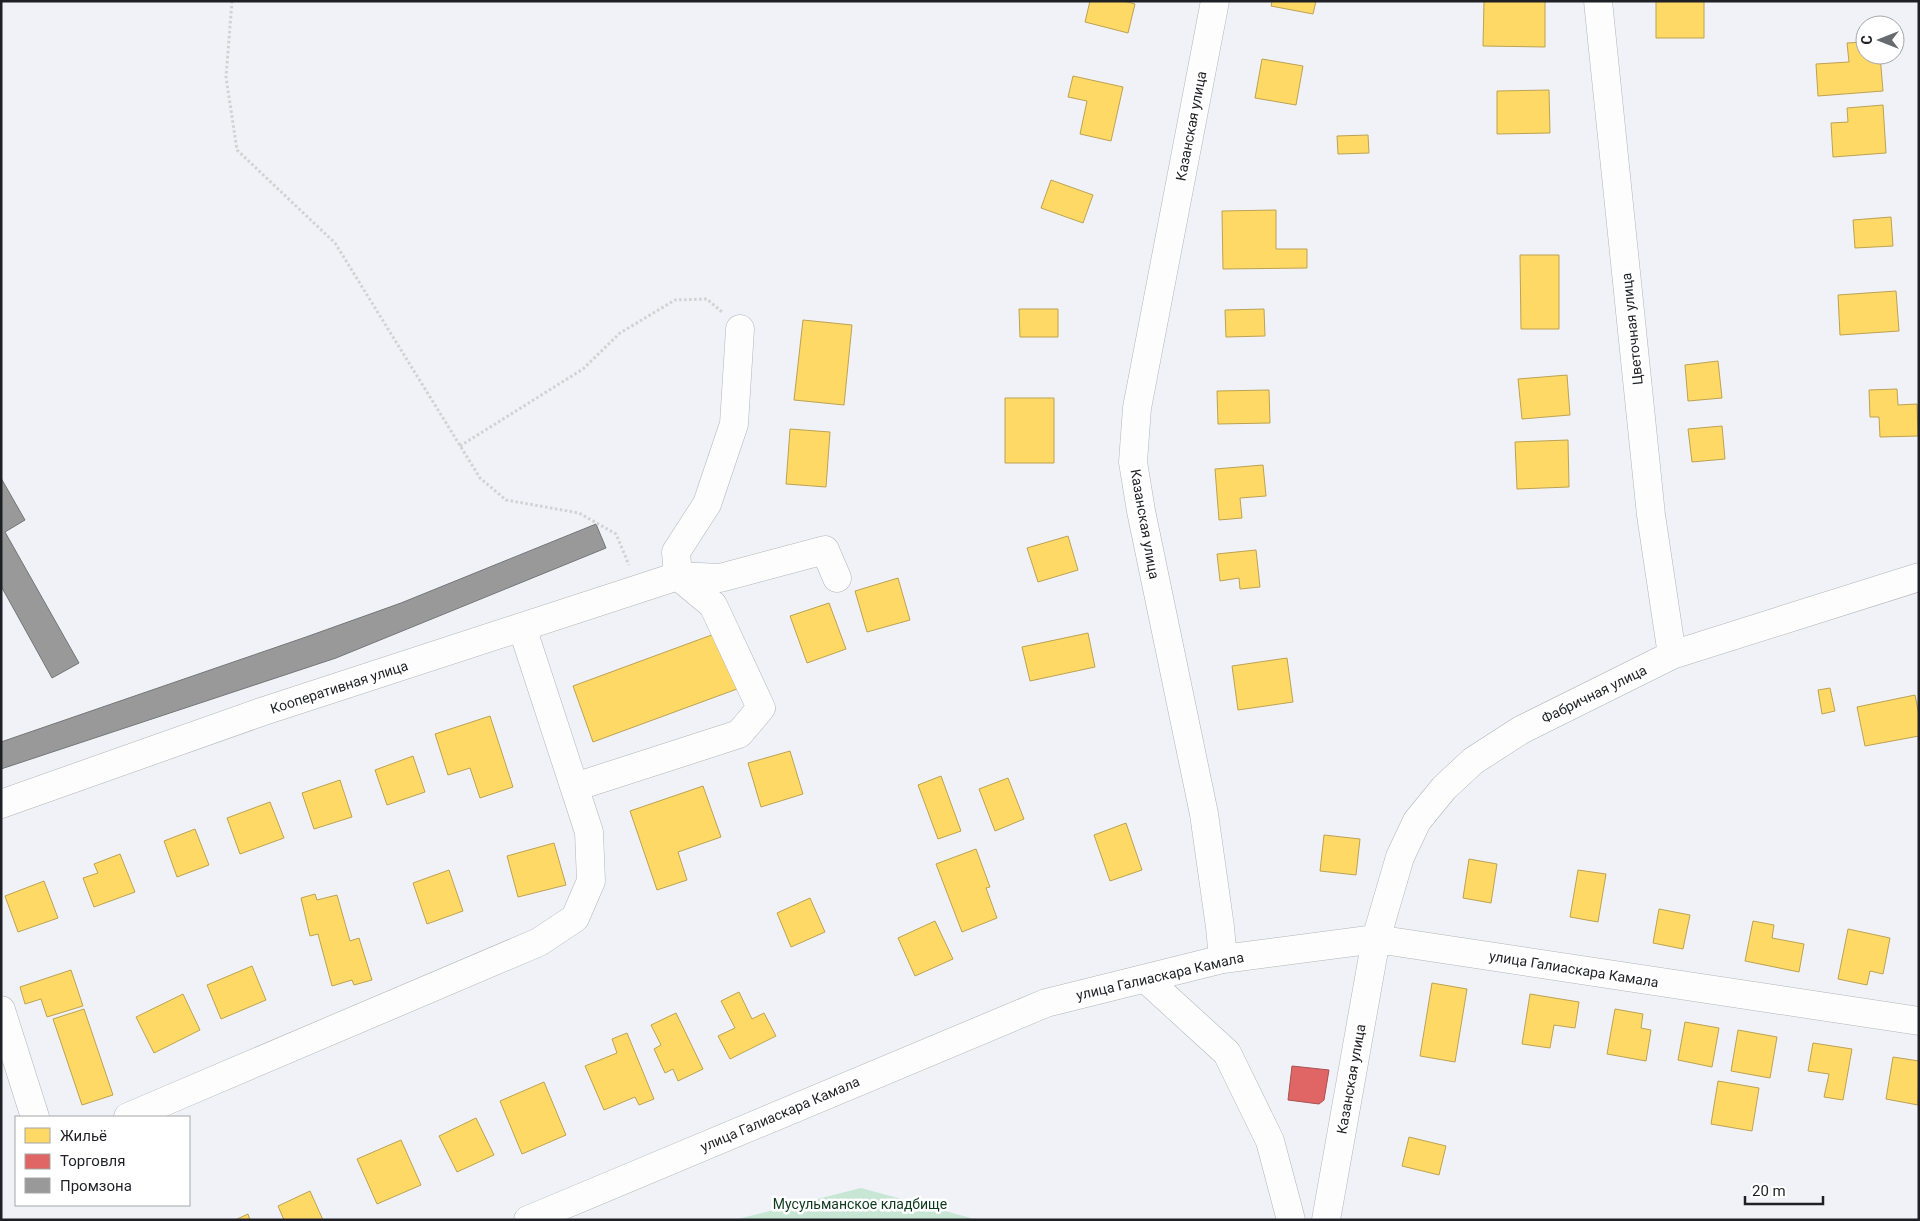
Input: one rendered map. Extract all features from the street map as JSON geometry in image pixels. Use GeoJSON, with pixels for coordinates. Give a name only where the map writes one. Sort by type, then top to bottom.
{"type":"FeatureCollection","features":[{"type":"Feature","properties":{"kind":"street","name":"Казанская улица"},"geometry":{"type":"LineString","coordinates":[[1215,1],[1137,408],[1133,462],[1141,511],[1204,814],[1223,959]]}},
{"type":"Feature","properties":{"kind":"street","name":"Цветочная улица"},"geometry":{"type":"LineString","coordinates":[[1598,1],[1651,515],[1672,655]]}},
{"type":"Feature","properties":{"kind":"street"},"geometry":{"type":"LineString","coordinates":[[575,787],[739,734],[761,708],[713,605],[678,576],[676,552],[707,504],[734,424],[740,329]]}},
{"type":"Feature","properties":{"kind":"street","name":"Кооперативная улица"},"geometry":{"type":"LineString","coordinates":[[1,804],[260,712],[678,576],[720,578],[825,550],[836,578]]}},
{"type":"Feature","properties":{"kind":"street","name":"Фабричная улица"},"geometry":{"type":"LineString","coordinates":[[1376,939],[1400,857],[1417,821],[1444,788],[1473,761],[1521,730],[1672,655],[1919,577]]}},
{"type":"Feature","properties":{"kind":"street"},"geometry":{"type":"LineString","coordinates":[[130,1116],[539,942],[575,918],[591,881],[589,832],[522,627]]}},
{"type":"Feature","properties":{"kind":"street","name":"Казанская улица"},"geometry":{"type":"LineString","coordinates":[[1326,1220],[1376,939]]}},
{"type":"Feature","properties":{"kind":"street","name":"улица Галиаскара Камала"},"geometry":{"type":"LineString","coordinates":[[528,1220],[1046,1003],[1223,959],[1376,939],[1919,1021]]}},
{"type":"Feature","properties":{"kind":"street"},"geometry":{"type":"LineString","coordinates":[[1146,979],[1227,1053],[1270,1141],[1291,1220]]}},
{"type":"Feature","properties":{"kind":"street"},"geometry":{"type":"LineString","coordinates":[[1,1010],[35,1116]]}},
{"type":"Feature","properties":{"kind":"path"},"geometry":{"type":"LineString","coordinates":[[232,1],[226,77],[237,150],[335,243],[480,478],[506,500],[579,513],[616,534],[639,588]]}},
{"type":"Feature","properties":{"kind":"path"},"geometry":{"type":"LineString","coordinates":[[460,446],[583,369],[620,333],[675,300],[707,298],[740,329]]}},
{"type":"Feature","properties":{"kind":"green space","name":"Мусульманское кладбище"},"geometry":{"type":"Polygon","coordinates":[[[861,1188],[978,1220],[734,1220],[861,1188]]]}},
{"type":"Feature","properties":{"kind":"building: Жильё"},"geometry":{"type":"Polygon","coordinates":[[[1090,1],[1124,1],[1135,4],[1128,33],[1085,22],[1090,1]]]}},
{"type":"Feature","properties":{"kind":"building: Жильё"},"geometry":{"type":"Polygon","coordinates":[[[1272,1],[1316,1],[1313,14],[1271,6],[1272,1]]]}},
{"type":"Feature","properties":{"kind":"building: Жильё"},"geometry":{"type":"Polygon","coordinates":[[[1484,1],[1545,1],[1545,47],[1483,46],[1484,1]]]}},
{"type":"Feature","properties":{"kind":"building: Жильё"},"geometry":{"type":"Polygon","coordinates":[[[1656,1],[1704,1],[1704,38],[1656,38],[1656,1]]]}},
{"type":"Feature","properties":{"kind":"building: Жильё"},"geometry":{"type":"Polygon","coordinates":[[[1847,43],[1855,43],[1855,65],[1881,65],[1883,91],[1818,96],[1816,64],[1849,62],[1847,43]]]}},
{"type":"Feature","properties":{"kind":"building: Жильё"},"geometry":{"type":"Polygon","coordinates":[[[1262,59],[1303,66],[1296,105],[1255,98],[1262,59]]]}},
{"type":"Feature","properties":{"kind":"building: Жильё"},"geometry":{"type":"Polygon","coordinates":[[[1073,76],[1123,87],[1111,141],[1080,134],[1087,101],[1068,97],[1073,76]]]}},
{"type":"Feature","properties":{"kind":"building: Жильё"},"geometry":{"type":"Polygon","coordinates":[[[1549,90],[1550,133],[1497,134],[1497,91],[1549,90]]]}},
{"type":"Feature","properties":{"kind":"building: Жильё"},"geometry":{"type":"Polygon","coordinates":[[[1883,105],[1886,153],[1833,157],[1831,123],[1848,122],[1847,108],[1883,105]]]}},
{"type":"Feature","properties":{"kind":"building: Жильё"},"geometry":{"type":"Polygon","coordinates":[[[1368,135],[1369,153],[1338,154],[1337,136],[1368,135]]]}},
{"type":"Feature","properties":{"kind":"building: Жильё"},"geometry":{"type":"Polygon","coordinates":[[[1051,180],[1093,195],[1083,223],[1041,208],[1051,180]]]}},
{"type":"Feature","properties":{"kind":"building: Жильё"},"geometry":{"type":"Polygon","coordinates":[[[1276,210],[1276,249],[1307,249],[1307,268],[1223,269],[1222,211],[1276,210]]]}},
{"type":"Feature","properties":{"kind":"building: Жильё"},"geometry":{"type":"Polygon","coordinates":[[[1891,217],[1893,246],[1855,248],[1853,220],[1891,217]]]}},
{"type":"Feature","properties":{"kind":"building: Жильё"},"geometry":{"type":"Polygon","coordinates":[[[1520,255],[1559,255],[1559,329],[1521,329],[1520,255]]]}},
{"type":"Feature","properties":{"kind":"building: Жильё"},"geometry":{"type":"Polygon","coordinates":[[[1896,291],[1899,331],[1840,335],[1838,295],[1896,291]]]}},
{"type":"Feature","properties":{"kind":"building: Жильё"},"geometry":{"type":"Polygon","coordinates":[[[1019,309],[1058,309],[1058,337],[1020,337],[1019,309]]]}},
{"type":"Feature","properties":{"kind":"building: Жильё"},"geometry":{"type":"Polygon","coordinates":[[[1264,309],[1265,336],[1226,337],[1225,310],[1264,309]]]}},
{"type":"Feature","properties":{"kind":"building: Жильё"},"geometry":{"type":"Polygon","coordinates":[[[803,320],[852,325],[844,405],[794,400],[803,320]]]}},
{"type":"Feature","properties":{"kind":"building: Жильё"},"geometry":{"type":"Polygon","coordinates":[[[1718,361],[1722,398],[1688,401],[1685,365],[1718,361]]]}},
{"type":"Feature","properties":{"kind":"building: Жильё"},"geometry":{"type":"Polygon","coordinates":[[[1567,375],[1570,415],[1522,419],[1518,379],[1567,375]]]}},
{"type":"Feature","properties":{"kind":"building: Жильё"},"geometry":{"type":"Polygon","coordinates":[[[1897,389],[1898,405],[1917,404],[1918,436],[1880,437],[1879,417],[1870,417],[1869,390],[1897,389]]]}},
{"type":"Feature","properties":{"kind":"building: Жильё"},"geometry":{"type":"Polygon","coordinates":[[[1269,390],[1270,423],[1218,424],[1217,391],[1269,390]]]}},
{"type":"Feature","properties":{"kind":"building: Жильё"},"geometry":{"type":"Polygon","coordinates":[[[1005,398],[1054,398],[1054,463],[1005,463],[1005,398]]]}},
{"type":"Feature","properties":{"kind":"building: Жильё"},"geometry":{"type":"Polygon","coordinates":[[[1722,426],[1725,459],[1692,462],[1688,429],[1722,426]]]}},
{"type":"Feature","properties":{"kind":"building: Жильё"},"geometry":{"type":"Polygon","coordinates":[[[790,429],[830,432],[826,487],[786,484],[790,429]]]}},
{"type":"Feature","properties":{"kind":"building: Жильё"},"geometry":{"type":"Polygon","coordinates":[[[1568,440],[1569,487],[1517,489],[1515,442],[1568,440]]]}},
{"type":"Feature","properties":{"kind":"building: Жильё"},"geometry":{"type":"Polygon","coordinates":[[[1263,465],[1266,496],[1240,498],[1242,518],[1219,520],[1215,469],[1263,465]]]}},
{"type":"Feature","properties":{"kind":"building: Жильё"},"geometry":{"type":"Polygon","coordinates":[[[1068,536],[1078,570],[1038,582],[1027,548],[1068,536]]]}},
{"type":"Feature","properties":{"kind":"building: Жильё"},"geometry":{"type":"Polygon","coordinates":[[[1256,550],[1260,587],[1240,589],[1239,578],[1220,581],[1217,554],[1256,550]]]}},
{"type":"Feature","properties":{"kind":"building: Жильё"},"geometry":{"type":"Polygon","coordinates":[[[898,578],[910,620],[867,632],[855,591],[898,578]]]}},
{"type":"Feature","properties":{"kind":"building: Жильё"},"geometry":{"type":"Polygon","coordinates":[[[829,603],[846,649],[807,663],[790,616],[829,603]]]}},
{"type":"Feature","properties":{"kind":"building: Жильё"},"geometry":{"type":"Polygon","coordinates":[[[717,633],[737,689],[593,742],[573,686],[717,633]]]}},
{"type":"Feature","properties":{"kind":"building: Жильё"},"geometry":{"type":"Polygon","coordinates":[[[1088,633],[1095,667],[1030,681],[1022,647],[1088,633]]]}},
{"type":"Feature","properties":{"kind":"building: Жильё"},"geometry":{"type":"Polygon","coordinates":[[[1287,658],[1293,702],[1238,710],[1232,666],[1287,658]]]}},
{"type":"Feature","properties":{"kind":"building: Жильё"},"geometry":{"type":"Polygon","coordinates":[[[1830,688],[1835,711],[1822,714],[1818,690],[1830,688]]]}},
{"type":"Feature","properties":{"kind":"building: Жильё"},"geometry":{"type":"Polygon","coordinates":[[[1915,695],[1919,715],[1919,736],[1865,746],[1857,707],[1915,695]]]}},
{"type":"Feature","properties":{"kind":"building: Жильё"},"geometry":{"type":"Polygon","coordinates":[[[490,716],[513,787],[480,798],[470,768],[448,775],[435,734],[490,716]]]}},
{"type":"Feature","properties":{"kind":"building: Жильё"},"geometry":{"type":"Polygon","coordinates":[[[790,751],[803,794],[761,807],[748,763],[790,751]]]}},
{"type":"Feature","properties":{"kind":"building: Жильё"},"geometry":{"type":"Polygon","coordinates":[[[413,756],[425,792],[387,805],[375,770],[413,756]]]}},
{"type":"Feature","properties":{"kind":"building: Жильё"},"geometry":{"type":"Polygon","coordinates":[[[941,776],[961,831],[938,839],[918,785],[941,776]]]}},
{"type":"Feature","properties":{"kind":"building: Жильё"},"geometry":{"type":"Polygon","coordinates":[[[1008,778],[1024,819],[995,831],[979,789],[1008,778]]]}},
{"type":"Feature","properties":{"kind":"building: Жильё"},"geometry":{"type":"Polygon","coordinates":[[[340,780],[352,817],[314,829],[302,793],[340,780]]]}},
{"type":"Feature","properties":{"kind":"building: Жильё"},"geometry":{"type":"Polygon","coordinates":[[[703,786],[721,837],[678,852],[687,880],[657,890],[630,811],[703,786]]]}},
{"type":"Feature","properties":{"kind":"building: Жильё"},"geometry":{"type":"Polygon","coordinates":[[[270,802],[284,838],[240,854],[227,818],[270,802]]]}},
{"type":"Feature","properties":{"kind":"building: Жильё"},"geometry":{"type":"Polygon","coordinates":[[[1126,823],[1142,870],[1110,881],[1094,835],[1126,823]]]}},
{"type":"Feature","properties":{"kind":"building: Жильё"},"geometry":{"type":"Polygon","coordinates":[[[195,829],[209,865],[177,877],[164,841],[195,829]]]}},
{"type":"Feature","properties":{"kind":"building: Жильё"},"geometry":{"type":"Polygon","coordinates":[[[1324,835],[1360,839],[1356,875],[1320,871],[1324,835]]]}},
{"type":"Feature","properties":{"kind":"building: Жильё"},"geometry":{"type":"Polygon","coordinates":[[[554,843],[566,885],[518,897],[507,856],[554,843]]]}},
{"type":"Feature","properties":{"kind":"building: Жильё"},"geometry":{"type":"Polygon","coordinates":[[[976,849],[990,887],[986,888],[997,918],[962,932],[936,864],[976,849]]]}},
{"type":"Feature","properties":{"kind":"building: Жильё"},"geometry":{"type":"Polygon","coordinates":[[[120,854],[135,892],[94,907],[83,878],[98,873],[94,864],[120,854]]]}},
{"type":"Feature","properties":{"kind":"building: Жильё"},"geometry":{"type":"Polygon","coordinates":[[[1469,859],[1497,864],[1491,903],[1463,898],[1469,859]]]}},
{"type":"Feature","properties":{"kind":"building: Жильё"},"geometry":{"type":"Polygon","coordinates":[[[449,870],[463,911],[427,924],[413,883],[449,870]]]}},
{"type":"Feature","properties":{"kind":"building: Жильё"},"geometry":{"type":"Polygon","coordinates":[[[1578,870],[1606,874],[1598,922],[1570,917],[1578,870]]]}},
{"type":"Feature","properties":{"kind":"building: Жильё"},"geometry":{"type":"Polygon","coordinates":[[[44,881],[58,918],[18,932],[5,896],[44,881]]]}},
{"type":"Feature","properties":{"kind":"building: Жильё"},"geometry":{"type":"Polygon","coordinates":[[[315,894],[317,900],[337,895],[350,941],[359,938],[372,980],[354,985],[352,980],[332,986],[318,934],[310,936],[301,898],[315,894]]]}},
{"type":"Feature","properties":{"kind":"building: Жильё"},"geometry":{"type":"Polygon","coordinates":[[[810,898],[825,932],[791,947],[777,913],[810,898]]]}},
{"type":"Feature","properties":{"kind":"building: Жильё"},"geometry":{"type":"Polygon","coordinates":[[[1659,909],[1690,915],[1683,949],[1653,943],[1659,909]]]}},
{"type":"Feature","properties":{"kind":"building: Жильё"},"geometry":{"type":"Polygon","coordinates":[[[935,921],[953,959],[915,976],[898,938],[935,921]]]}},
{"type":"Feature","properties":{"kind":"building: Жильё"},"geometry":{"type":"Polygon","coordinates":[[[1753,921],[1774,925],[1772,938],[1804,944],[1799,972],[1745,961],[1753,921]]]}},
{"type":"Feature","properties":{"kind":"building: Жильё"},"geometry":{"type":"Polygon","coordinates":[[[1848,929],[1890,938],[1883,974],[1870,971],[1867,985],[1838,979],[1848,929]]]}},
{"type":"Feature","properties":{"kind":"building: Жильё"},"geometry":{"type":"Polygon","coordinates":[[[252,966],[266,1000],[221,1019],[207,985],[252,966]]]}},
{"type":"Feature","properties":{"kind":"building: Жильё"},"geometry":{"type":"Polygon","coordinates":[[[71,970],[83,1006],[47,1017],[41,999],[25,1004],[20,987],[71,970]]]}},
{"type":"Feature","properties":{"kind":"building: Жильё"},"geometry":{"type":"Polygon","coordinates":[[[1432,983],[1467,989],[1455,1062],[1420,1056],[1432,983]]]}},
{"type":"Feature","properties":{"kind":"building: Жильё"},"geometry":{"type":"Polygon","coordinates":[[[739,992],[752,1019],[764,1013],[776,1036],[730,1059],[718,1036],[735,1028],[721,1001],[739,992]]]}},
{"type":"Feature","properties":{"kind":"building: Жильё"},"geometry":{"type":"Polygon","coordinates":[[[183,994],[200,1030],[154,1053],[136,1017],[183,994]]]}},
{"type":"Feature","properties":{"kind":"building: Жильё"},"geometry":{"type":"Polygon","coordinates":[[[1530,994],[1579,1002],[1575,1028],[1554,1025],[1550,1048],[1522,1044],[1530,994]]]}},
{"type":"Feature","properties":{"kind":"building: Жильё"},"geometry":{"type":"Polygon","coordinates":[[[84,1009],[113,1095],[82,1105],[53,1019],[84,1009]]]}},
{"type":"Feature","properties":{"kind":"building: Жильё"},"geometry":{"type":"Polygon","coordinates":[[[1615,1009],[1643,1014],[1641,1028],[1651,1030],[1646,1061],[1607,1054],[1615,1009]]]}},
{"type":"Feature","properties":{"kind":"building: Жильё"},"geometry":{"type":"Polygon","coordinates":[[[676,1013],[703,1069],[678,1081],[673,1069],[665,1073],[654,1049],[661,1045],[651,1025],[676,1013]]]}},
{"type":"Feature","properties":{"kind":"building: Жильё"},"geometry":{"type":"Polygon","coordinates":[[[1685,1022],[1719,1028],[1712,1067],[1678,1060],[1685,1022]]]}},
{"type":"Feature","properties":{"kind":"building: Жильё"},"geometry":{"type":"Polygon","coordinates":[[[1738,1030],[1777,1037],[1770,1078],[1731,1071],[1738,1030]]]}},
{"type":"Feature","properties":{"kind":"building: Жильё"},"geometry":{"type":"Polygon","coordinates":[[[627,1033],[654,1099],[639,1105],[635,1097],[604,1110],[585,1066],[617,1053],[612,1039],[627,1033]]]}},
{"type":"Feature","properties":{"kind":"building: Жильё"},"geometry":{"type":"Polygon","coordinates":[[[1813,1043],[1852,1049],[1843,1100],[1824,1097],[1829,1074],[1808,1071],[1813,1043]]]}},
{"type":"Feature","properties":{"kind":"building: Жильё"},"geometry":{"type":"Polygon","coordinates":[[[1893,1057],[1919,1061],[1918,1105],[1886,1099],[1893,1057]]]}},
{"type":"Feature","properties":{"kind":"building: Жильё"},"geometry":{"type":"Polygon","coordinates":[[[1718,1081],[1759,1088],[1752,1131],[1711,1124],[1718,1081]]]}},
{"type":"Feature","properties":{"kind":"building: Жильё"},"geometry":{"type":"Polygon","coordinates":[[[544,1082],[566,1135],[522,1154],[500,1101],[544,1082]]]}},
{"type":"Feature","properties":{"kind":"building: Жильё"},"geometry":{"type":"Polygon","coordinates":[[[476,1118],[494,1155],[457,1172],[439,1136],[476,1118]]]}},
{"type":"Feature","properties":{"kind":"building: Жильё"},"geometry":{"type":"Polygon","coordinates":[[[1409,1137],[1446,1146],[1439,1175],[1402,1166],[1409,1137]]]}},
{"type":"Feature","properties":{"kind":"building: Жильё"},"geometry":{"type":"Polygon","coordinates":[[[401,1140],[421,1185],[377,1204],[357,1159],[401,1140]]]}},
{"type":"Feature","properties":{"kind":"building: Жильё"},"geometry":{"type":"Polygon","coordinates":[[[310,1191],[323,1220],[284,1220],[278,1206],[310,1191]]]}},
{"type":"Feature","properties":{"kind":"building: Жильё"},"geometry":{"type":"Polygon","coordinates":[[[248,1214],[250,1220],[235,1220],[248,1214]]]}},
{"type":"Feature","properties":{"kind":"building: Торговля"},"geometry":{"type":"Polygon","coordinates":[[[1292,1066],[1329,1070],[1324,1100],[1319,1104],[1288,1100],[1292,1066]]]}},
{"type":"Feature","properties":{"kind":"building: Промзона"},"geometry":{"type":"Polygon","coordinates":[[[1,478],[25,520],[5,532],[79,663],[52,678],[1,586],[1,478]]]}},
{"type":"Feature","properties":{"kind":"building: Промзона"},"geometry":{"type":"Polygon","coordinates":[[[596,524],[606,548],[336,658],[1,769],[1,742],[401,603],[596,524]]]}}]}
